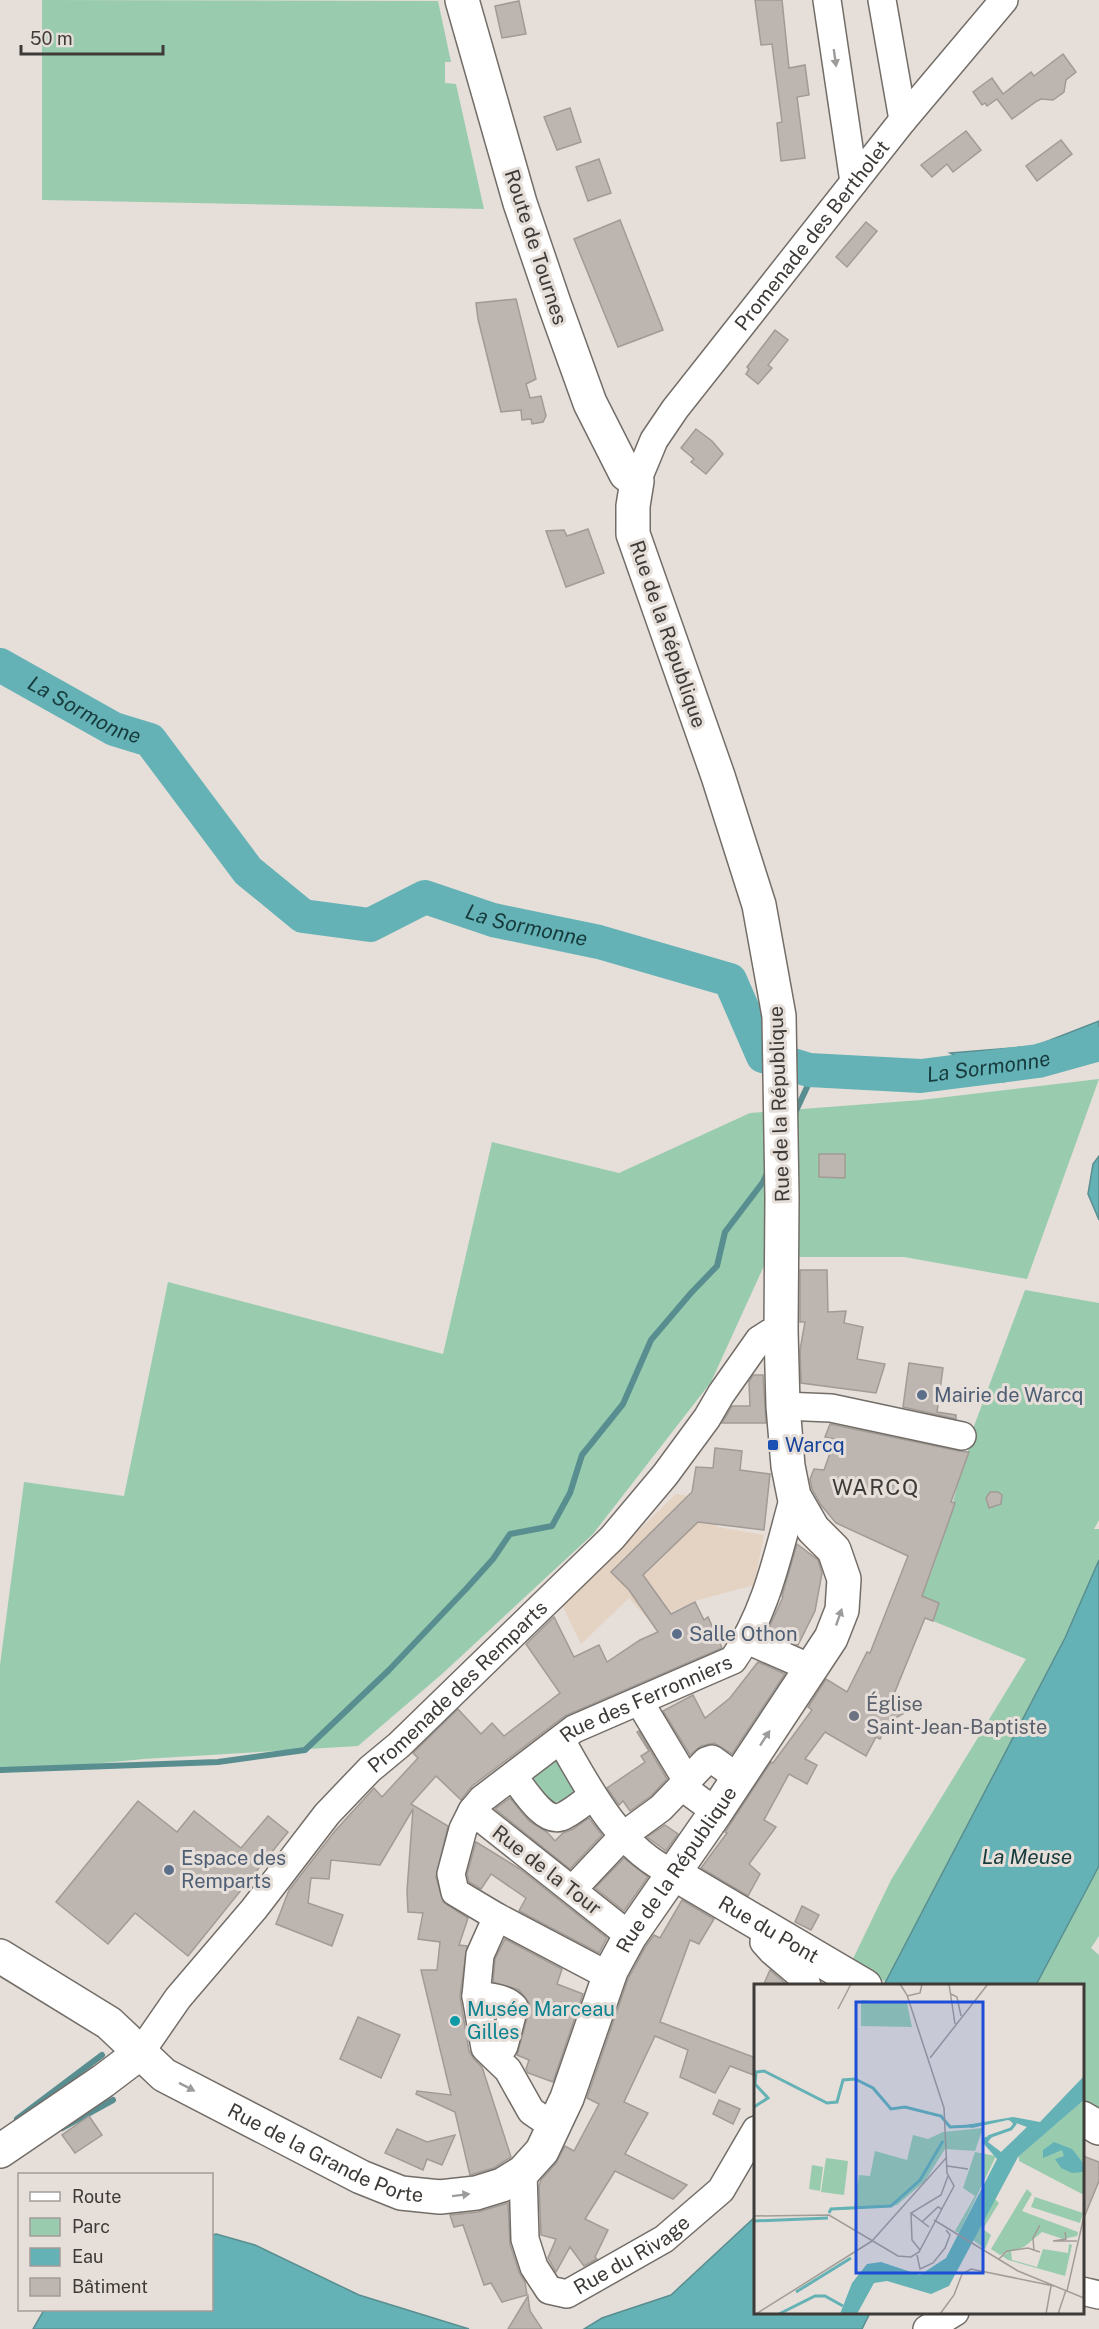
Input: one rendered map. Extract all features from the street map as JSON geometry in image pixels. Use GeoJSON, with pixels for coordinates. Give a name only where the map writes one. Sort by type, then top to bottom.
{"type":"FeatureCollection","features":[{"type":"Feature","properties":{"kind":"main road","name":"Route de Tournes"},"geometry":{"type":"LineString","coordinates":[[462,0],[520,203],[590,403],[626,474],[637,481]]}},
{"type":"Feature","properties":{"kind":"main road","name":"Rue de la République"},"geometry":{"type":"LineString","coordinates":[[554,2126],[570,2088],[609,1976],[630,1936],[716,1812],[831,1638],[842,1610],[844,1579],[834,1550],[813,1529],[794,1496],[788,1466],[783,1406],[781,1331],[782,1197],[779,1016],[759,905],[718,776],[633,534],[633,506],[637,481]]}},
{"type":"Feature","properties":{"kind":"main road","name":"Rue du Pont"},"geometry":{"type":"LineString","coordinates":[[673,1874],[863,1984]]}},
{"type":"Feature","properties":{"kind":"main road","name":"Rue de la Grande Porte"},"geometry":{"type":"LineString","coordinates":[[0,1956],[109,2023],[164,2075],[362,2178],[401,2193],[440,2197],[476,2193],[502,2185],[523,2172],[542,2151],[554,2126]]}},
{"type":"Feature","properties":{"kind":"main road"},"geometry":{"type":"LineString","coordinates":[[0,2151],[140,2053]]}},
{"type":"Feature","properties":{"kind":"main road"},"geometry":{"type":"LineString","coordinates":[[1084,2119],[1099,2128]]}},
{"type":"Feature","properties":{"kind":"street"},"geometry":{"type":"LineString","coordinates":[[827,0],[854,182]]}},
{"type":"Feature","properties":{"kind":"street"},"geometry":{"type":"LineString","coordinates":[[882,0],[903,120]]}},
{"type":"Feature","properties":{"kind":"street","name":"Promenade des Bertholet"},"geometry":{"type":"LineString","coordinates":[[637,481],[654,440],[675,409],[903,120],[1004,0]]}},
{"type":"Feature","properties":{"kind":"street","name":"Promenade des Remparts"},"geometry":{"type":"LineString","coordinates":[[140,2053],[178,1998],[254,1909],[327,1814],[370,1769],[399,1745],[612,1538],[665,1475],[707,1418],[759,1340],[770,1333],[781,1331]]}},
{"type":"Feature","properties":{"kind":"street"},"geometry":{"type":"LineString","coordinates":[[783,1406],[831,1408],[962,1436]]}},
{"type":"Feature","properties":{"kind":"street","name":"Rue des Ferronniers"},"geometry":{"type":"LineString","coordinates":[[475,1807],[574,1729],[733,1660],[747,1640],[765,1600],[794,1496]]}},
{"type":"Feature","properties":{"kind":"street"},"geometry":{"type":"LineString","coordinates":[[747,1640],[811,1668]]}},
{"type":"Feature","properties":{"kind":"street"},"geometry":{"type":"LineString","coordinates":[[639,1701],[684,1776],[689,1792],[716,1812]]}},
{"type":"Feature","properties":{"kind":"street"},"geometry":{"type":"LineString","coordinates":[[561,1740],[593,1796],[614,1826],[657,1866],[673,1874]]}},
{"type":"Feature","properties":{"kind":"street"},"geometry":{"type":"LineString","coordinates":[[573,1889],[624,1835],[661,1808],[706,1761],[712,1760],[738,1778]]}},
{"type":"Feature","properties":{"kind":"street"},"geometry":{"type":"LineString","coordinates":[[513,1776],[543,1814],[552,1818],[561,1817],[593,1796]]}},
{"type":"Feature","properties":{"kind":"street"},"geometry":{"type":"LineString","coordinates":[[475,1807],[463,1829],[451,1874],[455,1892],[497,1917],[609,1976]]}},
{"type":"Feature","properties":{"kind":"street","name":"Rue de la Tour"},"geometry":{"type":"LineString","coordinates":[[475,1807],[630,1936]]}},
{"type":"Feature","properties":{"kind":"street"},"geometry":{"type":"LineString","coordinates":[[497,1917],[480,1955],[476,1996],[485,2048],[508,2070],[531,2111],[554,2126]]}},
{"type":"Feature","properties":{"kind":"street"},"geometry":{"type":"LineString","coordinates":[[766,1928],[764,1942],[805,1979],[806,1984]]}},
{"type":"Feature","properties":{"kind":"street"},"geometry":{"type":"LineString","coordinates":[[476,1996],[489,1996],[510,2003],[514,2007],[504,2046],[496,2058]]}},
{"type":"Feature","properties":{"kind":"street","name":"Rue du Rivage"},"geometry":{"type":"LineString","coordinates":[[523,2172],[525,2239],[534,2267],[549,2290],[567,2294],[664,2239],[721,2190],[754,2133]]}},
{"type":"Feature","properties":{"kind":"street"},"geometry":{"type":"LineString","coordinates":[[1084,2291],[1099,2295]]}},
{"type":"Feature","properties":{"kind":"street"},"geometry":{"type":"LineString","coordinates":[[927,2329],[953,2314]]}},
{"type":"Feature","properties":{"kind":"shaded area"},"geometry":{"type":"Polygon","coordinates":[[[676,1494],[707,1499],[719,1507],[717,1527],[764,1535],[754,1585],[698,1600],[650,1621],[629,1598],[581,1644],[562,1605],[676,1494]]]}},
{"type":"Feature","properties":{"kind":"green space"},"geometry":{"type":"Polygon","coordinates":[[[42,0],[438,1],[451,62],[445,62],[445,83],[456,84],[484,209],[42,200],[42,0]]]}},
{"type":"Feature","properties":{"kind":"green space"},"geometry":{"type":"Polygon","coordinates":[[[1099,1079],[1027,1279],[904,1257],[768,1257],[711,1382],[593,1534],[442,1674],[358,1746],[144,1759],[0,1773],[0,1665],[24,1482],[124,1496],[168,1282],[443,1354],[492,1142],[619,1173],[750,1113],[921,1100],[1099,1079]]]}},
{"type":"Feature","properties":{"kind":"green space"},"geometry":{"type":"Polygon","coordinates":[[[1025,1290],[1099,1303],[1099,1520],[1094,1529],[1099,1529],[1099,1560],[1065,1638],[886,1982],[851,1963],[891,1880],[1026,1659],[933,1621],[939,1604],[922,1596],[967,1458],[968,1442],[1025,1290]]]}},
{"type":"Feature","properties":{"kind":"green space"},"geometry":{"type":"Polygon","coordinates":[[[552,1757],[562,1758],[579,1793],[571,1800],[546,1803],[529,1779],[552,1757]]]}},
{"type":"Feature","properties":{"kind":"green space"},"geometry":{"type":"Polygon","coordinates":[[[1099,1865],[1099,1936],[1091,1948],[1099,1955],[1099,2113],[1084,2104],[1084,1984],[1037,1984],[1099,1865]]]}},
{"type":"Feature","properties":{"kind":"water"},"geometry":{"type":"Polygon","coordinates":[[[1099,1021],[1099,1056],[1003,1082],[950,1053],[1035,1046],[1099,1021]]]}},
{"type":"Feature","properties":{"kind":"water"},"geometry":{"type":"Polygon","coordinates":[[[1099,1156],[1099,1220],[1088,1194],[1093,1164],[1099,1156]]]}},
{"type":"Feature","properties":{"kind":"water","name":"La Meuse"},"geometry":{"type":"Polygon","coordinates":[[[1099,1560],[1099,1866],[1037,1984],[885,1984],[1065,1638],[1099,1560]]]}},
{"type":"Feature","properties":{"kind":"water"},"geometry":{"type":"Polygon","coordinates":[[[754,2218],[754,2314],[870,2314],[862,2329],[584,2329],[602,2318],[671,2295],[754,2218]]]}},
{"type":"Feature","properties":{"kind":"water"},"geometry":{"type":"Polygon","coordinates":[[[213,2235],[255,2245],[359,2295],[469,2329],[33,2329],[43,2311],[213,2311],[213,2235]]]}},
{"type":"Feature","properties":{"kind":"building"},"geometry":{"type":"Polygon","coordinates":[[[755,0],[782,0],[789,68],[805,65],[809,95],[797,97],[805,158],[781,161],[777,123],[782,122],[772,44],[761,45],[755,0]]]}},
{"type":"Feature","properties":{"kind":"building"},"geometry":{"type":"Polygon","coordinates":[[[519,1],[526,34],[502,38],[495,6],[519,1]]]}},
{"type":"Feature","properties":{"kind":"building"},"geometry":{"type":"Polygon","coordinates":[[[1063,54],[1076,72],[1066,80],[1064,92],[1053,100],[1037,101],[1012,119],[997,99],[987,106],[985,103],[982,105],[973,92],[992,78],[1003,94],[1031,72],[1034,76],[1063,54]]]}},
{"type":"Feature","properties":{"kind":"building"},"geometry":{"type":"Polygon","coordinates":[[[570,108],[581,142],[557,150],[544,117],[570,108]]]}},
{"type":"Feature","properties":{"kind":"building"},"geometry":{"type":"Polygon","coordinates":[[[966,131],[981,150],[953,172],[947,164],[932,177],[921,165],[966,131]]]}},
{"type":"Feature","properties":{"kind":"building"},"geometry":{"type":"Polygon","coordinates":[[[1061,140],[1072,154],[1037,181],[1026,166],[1061,140]]]}},
{"type":"Feature","properties":{"kind":"building"},"geometry":{"type":"Polygon","coordinates":[[[599,159],[611,193],[588,201],[576,167],[599,159]]]}},
{"type":"Feature","properties":{"kind":"building"},"geometry":{"type":"Polygon","coordinates":[[[620,220],[663,330],[618,347],[574,239],[620,220]]]}},
{"type":"Feature","properties":{"kind":"building"},"geometry":{"type":"Polygon","coordinates":[[[866,222],[877,231],[847,267],[836,257],[866,222]]]}},
{"type":"Feature","properties":{"kind":"building"},"geometry":{"type":"Polygon","coordinates":[[[516,299],[536,379],[526,384],[530,398],[541,396],[546,416],[543,422],[532,424],[531,419],[522,420],[521,410],[501,412],[478,319],[476,303],[516,299]]]}},
{"type":"Feature","properties":{"kind":"building"},"geometry":{"type":"Polygon","coordinates":[[[775,330],[788,340],[768,365],[772,368],[758,384],[746,374],[749,369],[747,367],[775,330]]]}},
{"type":"Feature","properties":{"kind":"building"},"geometry":{"type":"Polygon","coordinates":[[[696,429],[712,441],[723,454],[706,474],[691,462],[694,459],[681,448],[696,429]]]}},
{"type":"Feature","properties":{"kind":"building"},"geometry":{"type":"Polygon","coordinates":[[[588,529],[604,573],[566,587],[546,531],[564,530],[567,536],[588,529]]]}},
{"type":"Feature","properties":{"kind":"building"},"geometry":{"type":"Polygon","coordinates":[[[819,1154],[845,1154],[845,1178],[819,1177],[819,1154]]]}},
{"type":"Feature","properties":{"kind":"building"},"geometry":{"type":"Polygon","coordinates":[[[800,1270],[827,1270],[828,1312],[846,1311],[844,1323],[863,1327],[857,1359],[885,1364],[876,1393],[801,1383],[800,1350],[805,1322],[800,1322],[800,1270]]]}},
{"type":"Feature","properties":{"kind":"building","name":"Mairie de Warcq"},"geometry":{"type":"Polygon","coordinates":[[[909,1363],[943,1368],[937,1412],[956,1415],[956,1419],[903,1407],[909,1363]]]}},
{"type":"Feature","properties":{"kind":"building"},"geometry":{"type":"Polygon","coordinates":[[[753,1375],[763,1375],[766,1423],[722,1423],[732,1406],[750,1406],[749,1382],[753,1375]]]}},
{"type":"Feature","properties":{"kind":"building"},"geometry":{"type":"Polygon","coordinates":[[[830,1424],[969,1452],[951,1502],[955,1503],[922,1596],[939,1603],[933,1621],[925,1618],[890,1704],[906,1712],[890,1721],[880,1739],[876,1737],[866,1756],[825,1732],[805,1759],[817,1765],[807,1784],[789,1774],[764,1820],[776,1827],[749,1864],[760,1874],[748,1896],[701,1868],[727,1833],[725,1832],[771,1762],[773,1763],[812,1710],[808,1707],[826,1679],[847,1692],[867,1652],[870,1653],[908,1556],[836,1523],[821,1505],[812,1489],[810,1479],[814,1469],[824,1470],[835,1439],[825,1437],[830,1424]]]}},
{"type":"Feature","properties":{"kind":"building"},"geometry":{"type":"Polygon","coordinates":[[[715,1448],[742,1451],[740,1470],[770,1474],[764,1530],[698,1522],[643,1575],[671,1614],[695,1602],[704,1620],[708,1617],[722,1648],[565,1716],[472,1786],[461,1800],[436,1776],[411,1804],[448,1826],[436,1877],[443,1902],[468,1918],[459,1945],[467,1946],[460,1996],[469,2051],[482,2067],[511,2157],[494,2168],[470,2175],[455,2112],[416,2094],[417,2091],[451,2095],[421,1970],[437,1970],[440,1942],[418,1939],[423,1913],[408,1912],[407,1891],[413,1809],[380,1865],[331,1860],[329,1879],[311,1878],[308,1903],[343,1915],[332,1946],[276,1924],[289,1890],[335,1831],[374,1788],[382,1797],[418,1758],[413,1753],[458,1709],[481,1734],[492,1723],[504,1736],[560,1693],[526,1644],[554,1617],[574,1657],[599,1645],[607,1662],[640,1640],[658,1632],[629,1590],[611,1572],[692,1492],[696,1467],[713,1468],[715,1448]]]}},
{"type":"Feature","properties":{"kind":"building"},"geometry":{"type":"Polygon","coordinates":[[[990,1492],[998,1492],[1002,1495],[1001,1504],[989,1508],[986,1498],[990,1492]]]}},
{"type":"Feature","properties":{"kind":"building"},"geometry":{"type":"Polygon","coordinates":[[[797,1544],[818,1560],[822,1573],[815,1611],[798,1645],[778,1636],[782,1631],[774,1634],[767,1632],[783,1597],[797,1544]]]}},
{"type":"Feature","properties":{"kind":"building"},"geometry":{"type":"Polygon","coordinates":[[[758,1662],[785,1674],[732,1754],[714,1743],[701,1746],[690,1755],[663,1711],[693,1695],[705,1718],[730,1698],[758,1662]]]}},
{"type":"Feature","properties":{"kind":"building"},"geometry":{"type":"Polygon","coordinates":[[[639,1731],[667,1779],[651,1796],[630,1811],[623,1801],[619,1805],[607,1788],[645,1762],[641,1756],[649,1751],[637,1732],[639,1731]]]}},
{"type":"Feature","properties":{"kind":"building"},"geometry":{"type":"Polygon","coordinates":[[[510,1798],[529,1821],[547,1832],[555,1841],[563,1833],[589,1818],[602,1835],[570,1869],[495,1809],[510,1798]]]}},
{"type":"Feature","properties":{"kind":"building","name":"Espace des Remparts"},"geometry":{"type":"Polygon","coordinates":[[[138,1801],[177,1832],[194,1811],[241,1848],[268,1816],[288,1832],[188,1956],[135,1913],[108,1944],[56,1902],[138,1801]]]}},
{"type":"Feature","properties":{"kind":"building"},"geometry":{"type":"Polygon","coordinates":[[[665,1825],[678,1834],[666,1851],[647,1837],[665,1825]]]}},
{"type":"Feature","properties":{"kind":"building"},"geometry":{"type":"Polygon","coordinates":[[[476,1842],[520,1869],[607,1938],[599,1953],[519,1911],[526,1898],[491,1874],[481,1889],[469,1882],[467,1874],[476,1842]]]}},
{"type":"Feature","properties":{"kind":"building"},"geometry":{"type":"Polygon","coordinates":[[[624,1858],[648,1877],[624,1911],[595,1888],[624,1858]]]}},
{"type":"Feature","properties":{"kind":"building"},"geometry":{"type":"Polygon","coordinates":[[[682,1900],[714,1919],[699,1944],[690,1940],[660,2022],[754,2057],[754,2075],[730,2066],[715,2093],[680,2077],[688,2050],[655,2036],[624,2102],[648,2113],[625,2154],[687,2185],[673,2199],[615,2171],[585,2219],[608,2230],[595,2257],[597,2259],[584,2266],[570,2247],[556,2272],[548,2258],[556,2239],[541,2235],[539,2186],[565,2146],[574,2151],[599,2104],[587,2098],[628,1979],[654,1935],[660,1938],[682,1900]]]}},
{"type":"Feature","properties":{"kind":"building"},"geometry":{"type":"Polygon","coordinates":[[[802,1906],[819,1915],[811,1930],[795,1922],[802,1906]]]}},
{"type":"Feature","properties":{"kind":"building"},"geometry":{"type":"Polygon","coordinates":[[[505,1939],[562,1969],[557,1984],[583,1994],[553,2082],[528,2073],[526,2069],[529,2060],[517,2055],[529,2003],[519,1990],[493,1982],[495,1959],[505,1939]]]}},
{"type":"Feature","properties":{"kind":"building"},"geometry":{"type":"Polygon","coordinates":[[[770,1970],[786,1984],[764,1984],[770,1970]]]}},
{"type":"Feature","properties":{"kind":"building"},"geometry":{"type":"Polygon","coordinates":[[[358,2017],[400,2035],[381,2078],[340,2059],[358,2017]]]}},
{"type":"Feature","properties":{"kind":"building"},"geometry":{"type":"Polygon","coordinates":[[[719,2100],[740,2109],[733,2124],[713,2114],[719,2100]]]}},
{"type":"Feature","properties":{"kind":"building"},"geometry":{"type":"Polygon","coordinates":[[[89,2116],[102,2135],[75,2153],[62,2135],[89,2116]]]}},
{"type":"Feature","properties":{"kind":"building"},"geometry":{"type":"Polygon","coordinates":[[[397,2129],[427,2142],[455,2135],[442,2165],[427,2159],[423,2170],[385,2153],[397,2129]]]}},
{"type":"Feature","properties":{"kind":"building"},"geometry":{"type":"Polygon","coordinates":[[[1084,2156],[1099,2162],[1099,2181],[1084,2218],[1084,2156]]]}},
{"type":"Feature","properties":{"kind":"building"},"geometry":{"type":"Polygon","coordinates":[[[508,2203],[510,2244],[519,2272],[525,2282],[527,2295],[502,2302],[491,2283],[484,2285],[463,2225],[454,2227],[450,2215],[478,2212],[508,2203]]]}},
{"type":"Feature","properties":{"kind":"building"},"geometry":{"type":"Polygon","coordinates":[[[528,2296],[530,2311],[542,2329],[508,2329],[528,2296]]]}},
{"type":"Feature","properties":{"kind":"waterway","name":"La Sormonne"},"geometry":{"type":"LineString","coordinates":[[0,665],[114,729],[150,740],[248,871],[303,916],[370,925],[425,897],[493,920],[599,942],[730,980],[763,1056],[809,1070],[921,1076],[1038,1061],[1099,1044]]}},
{"type":"Feature","properties":{"kind":"waterway"},"geometry":{"type":"LineString","coordinates":[[795,1113],[815,1070]]}},
{"type":"Feature","properties":{"kind":"waterway"},"geometry":{"type":"LineString","coordinates":[[0,1770],[218,1762],[305,1750],[389,1670],[466,1589],[493,1559],[510,1534],[552,1526],[570,1493],[582,1455],[623,1404],[651,1340],[717,1266],[725,1232],[763,1182],[768,1171]]}},
{"type":"Feature","properties":{"kind":"waterway"},"geometry":{"type":"LineString","coordinates":[[17,2119],[102,2055]]}},
{"type":"Feature","properties":{"kind":"waterway"},"geometry":{"type":"LineString","coordinates":[[62,2128],[113,2100]]}},
{"type":"Feature","properties":{"kind":"place","name":"Mairie de Warcq"},"geometry":{"type":"Point","coordinates":[922,1395]}},
{"type":"Feature","properties":{"kind":"place","name":"Warcq"},"geometry":{"type":"Point","coordinates":[773,1445]}},
{"type":"Feature","properties":{"kind":"place","name":"Salle Othon"},"geometry":{"type":"Point","coordinates":[677,1634]}},
{"type":"Feature","properties":{"kind":"place","name":"Église Saint-Jean-Baptiste"},"geometry":{"type":"Point","coordinates":[854,1716]}},
{"type":"Feature","properties":{"kind":"place","name":"Espace des Remparts"},"geometry":{"type":"Point","coordinates":[169,1870]}},
{"type":"Feature","properties":{"kind":"place","name":"Musée Marceau Gilles"},"geometry":{"type":"Point","coordinates":[455,2021]}},
{"type":"Feature","properties":{"kind":"district","name":"WARCQ"},"geometry":{"type":"Point","coordinates":[876,1487]}}]}
